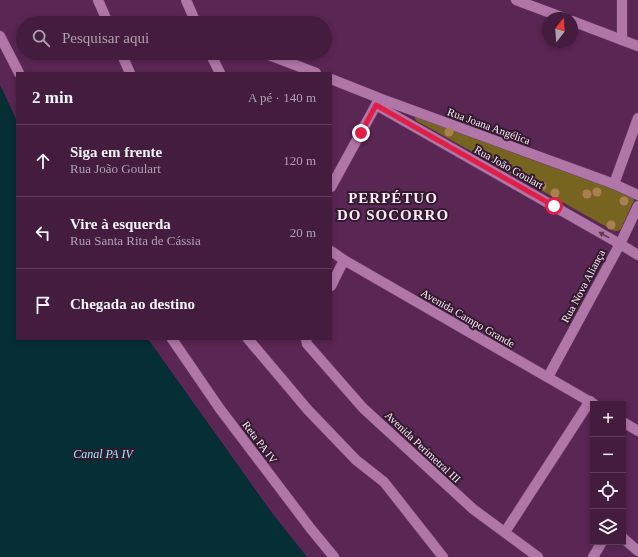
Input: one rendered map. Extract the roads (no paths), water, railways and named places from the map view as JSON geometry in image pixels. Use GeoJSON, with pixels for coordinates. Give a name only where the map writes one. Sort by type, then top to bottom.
{"type":"FeatureCollection","features":[{"type":"Feature","properties":{"kind":"street"},"geometry":{"type":"LineString","coordinates":[[98,0],[105,16]]}},
{"type":"Feature","properties":{"kind":"street"},"geometry":{"type":"LineString","coordinates":[[186,0],[193,16]]}},
{"type":"Feature","properties":{"kind":"street"},"geometry":{"type":"LineString","coordinates":[[516,0],[548,12]]}},
{"type":"Feature","properties":{"kind":"street"},"geometry":{"type":"LineString","coordinates":[[622,40],[625,1]]}},
{"type":"Feature","properties":{"kind":"street"},"geometry":{"type":"LineString","coordinates":[[578,23],[638,46]]}},
{"type":"Feature","properties":{"kind":"street"},"geometry":{"type":"LineString","coordinates":[[0,36],[18,72]]}},
{"type":"Feature","properties":{"kind":"street"},"geometry":{"type":"LineString","coordinates":[[124,60],[130,72]]}},
{"type":"Feature","properties":{"kind":"street"},"geometry":{"type":"LineString","coordinates":[[214,60],[220,72]]}},
{"type":"Feature","properties":{"kind":"street"},"geometry":{"type":"LineString","coordinates":[[282,60],[313,72]]}},
{"type":"Feature","properties":{"kind":"street","name":"Rua Joana Angélica"},"geometry":{"type":"LineString","coordinates":[[332,79],[380,103],[614,184],[638,195]]}},
{"type":"Feature","properties":{"kind":"street"},"geometry":{"type":"LineString","coordinates":[[332,185],[380,103]]}},
{"type":"Feature","properties":{"kind":"street","name":"Rua João Goulart"},"geometry":{"type":"LineString","coordinates":[[380,103],[638,255]]}},
{"type":"Feature","properties":{"kind":"street"},"geometry":{"type":"LineString","coordinates":[[614,184],[638,118]]}},
{"type":"Feature","properties":{"kind":"street","name":"Rua Nova Aliança"},"geometry":{"type":"LineString","coordinates":[[548,377],[620,244],[638,206]]}},
{"type":"Feature","properties":{"kind":"street","name":"Avenida Campo Grande"},"geometry":{"type":"LineString","coordinates":[[332,252],[590,402]]}},
{"type":"Feature","properties":{"kind":"street"},"geometry":{"type":"LineString","coordinates":[[332,284],[344,260]]}},
{"type":"Feature","properties":{"kind":"street","name":"Reta PA IV"},"geometry":{"type":"LineString","coordinates":[[173,340],[220,409],[334,557]]}},
{"type":"Feature","properties":{"kind":"street"},"geometry":{"type":"LineString","coordinates":[[249,340],[308,410],[356,460],[384,482],[443,557]]}},
{"type":"Feature","properties":{"kind":"street","name":"Avenida Perimetral III"},"geometry":{"type":"LineString","coordinates":[[306,340],[307,344],[364,408],[473,509],[538,557]]}},
{"type":"Feature","properties":{"kind":"street"},"geometry":{"type":"LineString","coordinates":[[505,532],[590,406]]}},
{"type":"Feature","properties":{"kind":"street"},"geometry":{"type":"LineString","coordinates":[[626,424],[638,431]]}},
{"type":"Feature","properties":{"kind":"street"},"geometry":{"type":"LineString","coordinates":[[626,541],[638,551]]}},
{"type":"Feature","properties":{"kind":"street"},"geometry":{"type":"LineString","coordinates":[[594,557],[600,545]]}},
{"type":"Feature","properties":{"kind":"water","name":"Canal PA IV"},"geometry":{"type":"Polygon","coordinates":[[[0,85],[16,119],[16,340],[149,340],[272,513],[307,557],[0,557],[0,85]]]}},
{"type":"Feature","properties":{"kind":"district","name":"PERPÉTUO DO SOCORRO"},"geometry":{"type":"Point","coordinates":[393,206]}}]}
